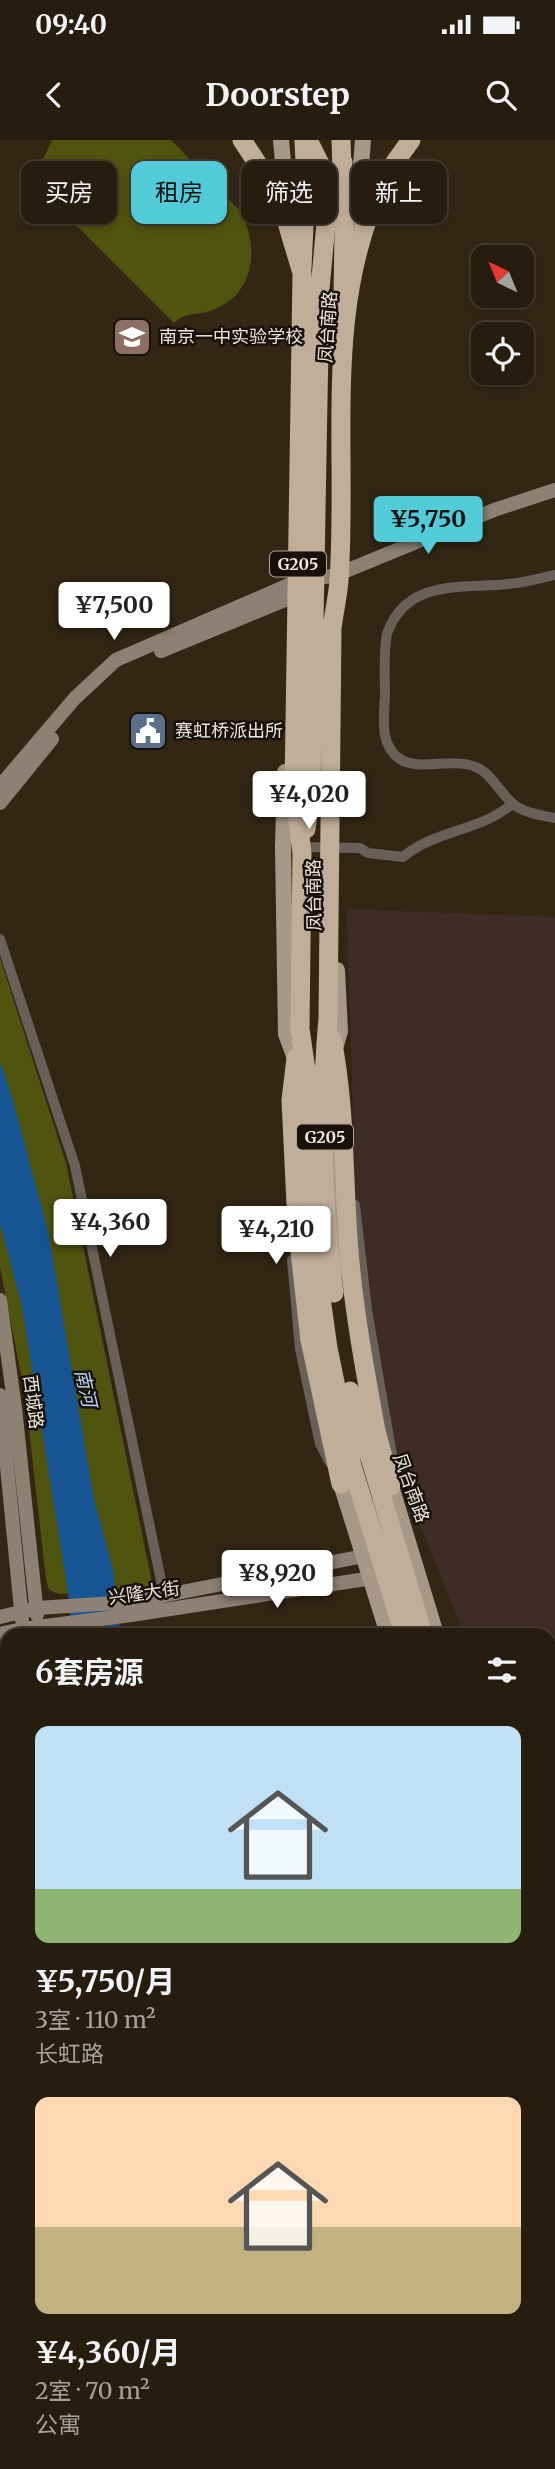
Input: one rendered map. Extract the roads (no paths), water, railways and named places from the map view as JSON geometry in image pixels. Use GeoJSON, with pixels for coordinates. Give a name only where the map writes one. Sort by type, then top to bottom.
{"type":"FeatureCollection","features":[{"type":"Feature","properties":{"kind":"highway"},"geometry":{"type":"LineString","coordinates":[[242,140],[279,197],[302,273]]}},
{"type":"Feature","properties":{"kind":"highway"},"geometry":{"type":"LineString","coordinates":[[306,140],[314,148],[322,168],[333,214],[327,292],[326,573],[332,628]]}},
{"type":"Feature","properties":{"kind":"highway","name":"G205"},"geometry":{"type":"LineString","coordinates":[[302,273],[306,140]]}},
{"type":"Feature","properties":{"kind":"highway"},"geometry":{"type":"LineString","coordinates":[[332,628],[339,581],[344,230],[341,140]]}},
{"type":"Feature","properties":{"kind":"highway"},"geometry":{"type":"LineString","coordinates":[[302,854],[311,789],[320,289],[328,201],[352,140]]}},
{"type":"Feature","properties":{"kind":"highway"},"geometry":{"type":"LineString","coordinates":[[343,334],[350,285],[372,210],[385,179],[411,140]]}},
{"type":"Feature","properties":{"kind":"highway","name":"凤台南路"},"geometry":{"type":"LineString","coordinates":[[302,273],[294,787],[302,854],[293,1031],[306,1070],[312,1218],[328,1348],[359,1490],[402,1628]]}},
{"type":"Feature","properties":{"kind":"highway","name":"凤台南路"},"geometry":{"type":"LineString","coordinates":[[332,628],[334,1024],[323,1070],[327,1210],[341,1346],[354,1408],[421,1628]]}},
{"type":"Feature","properties":{"kind":"highway"},"geometry":{"type":"LineString","coordinates":[[334,1024],[354,1298],[376,1430],[391,1486]]}},
{"type":"Feature","properties":{"kind":"highway"},"geometry":{"type":"LineString","coordinates":[[293,1031],[290,1100],[298,1225],[310,1340],[341,1483]]}},
{"type":"Feature","properties":{"kind":"main road","name":"凤台南路"},"geometry":{"type":"LineString","coordinates":[[281,140],[293,286],[291,591],[283,847],[293,1031],[299,1066],[306,1275],[321,1370],[341,1457],[341,1483],[361,1555],[386,1628]]}},
{"type":"Feature","properties":{"kind":"main road","name":"凤台南路"},"geometry":{"type":"LineString","coordinates":[[363,140],[346,375],[336,575],[334,1024],[330,1066],[335,1213],[354,1352],[378,1466],[391,1486],[434,1628]]}},
{"type":"Feature","properties":{"kind":"main road"},"geometry":{"type":"LineString","coordinates":[[0,786],[75,698],[116,660],[336,575],[494,510],[555,490]]}},
{"type":"Feature","properties":{"kind":"main road"},"geometry":{"type":"LineString","coordinates":[[0,803],[82,701],[117,672],[128,664],[291,591]]}},
{"type":"Feature","properties":{"kind":"main road","name":"西城路"},"geometry":{"type":"LineString","coordinates":[[0,1300],[37,1608],[30,1628]]}},
{"type":"Feature","properties":{"kind":"main road","name":"西城路"},"geometry":{"type":"LineString","coordinates":[[0,1395],[21,1613],[28,1628]]}},
{"type":"Feature","properties":{"kind":"main road","name":"兴隆大街"},"geometry":{"type":"LineString","coordinates":[[0,1618],[37,1608],[131,1609],[164,1595],[361,1555],[410,1549]]}},
{"type":"Feature","properties":{"kind":"main road","name":"兴隆大街"},"geometry":{"type":"LineString","coordinates":[[42,1628],[131,1609],[419,1573]]}},
{"type":"Feature","properties":{"kind":"street"},"geometry":{"type":"LineString","coordinates":[[555,575],[509,584],[438,589],[412,599],[387,633],[384,729],[391,751],[401,760],[417,764],[457,763],[481,769],[512,804],[523,810],[555,818]]}},
{"type":"Feature","properties":{"kind":"street"},"geometry":{"type":"LineString","coordinates":[[283,847],[360,848],[368,853],[404,857],[412,849],[475,827],[501,814],[512,804]]}},
{"type":"Feature","properties":{"kind":"street"},"geometry":{"type":"LineString","coordinates":[[0,939],[75,1166],[164,1595]]}},
{"type":"Feature","properties":{"kind":"water"},"geometry":{"type":"Polygon","coordinates":[[[0,1061],[48,1231],[94,1499],[113,1570],[120,1628],[71,1628],[22,1307],[0,1223],[0,1061]]]}},
{"type":"Feature","properties":{"kind":"place","name":"南京一中实验学校"},"geometry":{"type":"Point","coordinates":[132,337]}},
{"type":"Feature","properties":{"kind":"place","name":"赛虹桥派出所"},"geometry":{"type":"Point","coordinates":[148,731]}},
{"type":"Feature","properties":{"kind":"water label","name":"南河"},"geometry":{"type":"Point","coordinates":[86,1388]}}]}
